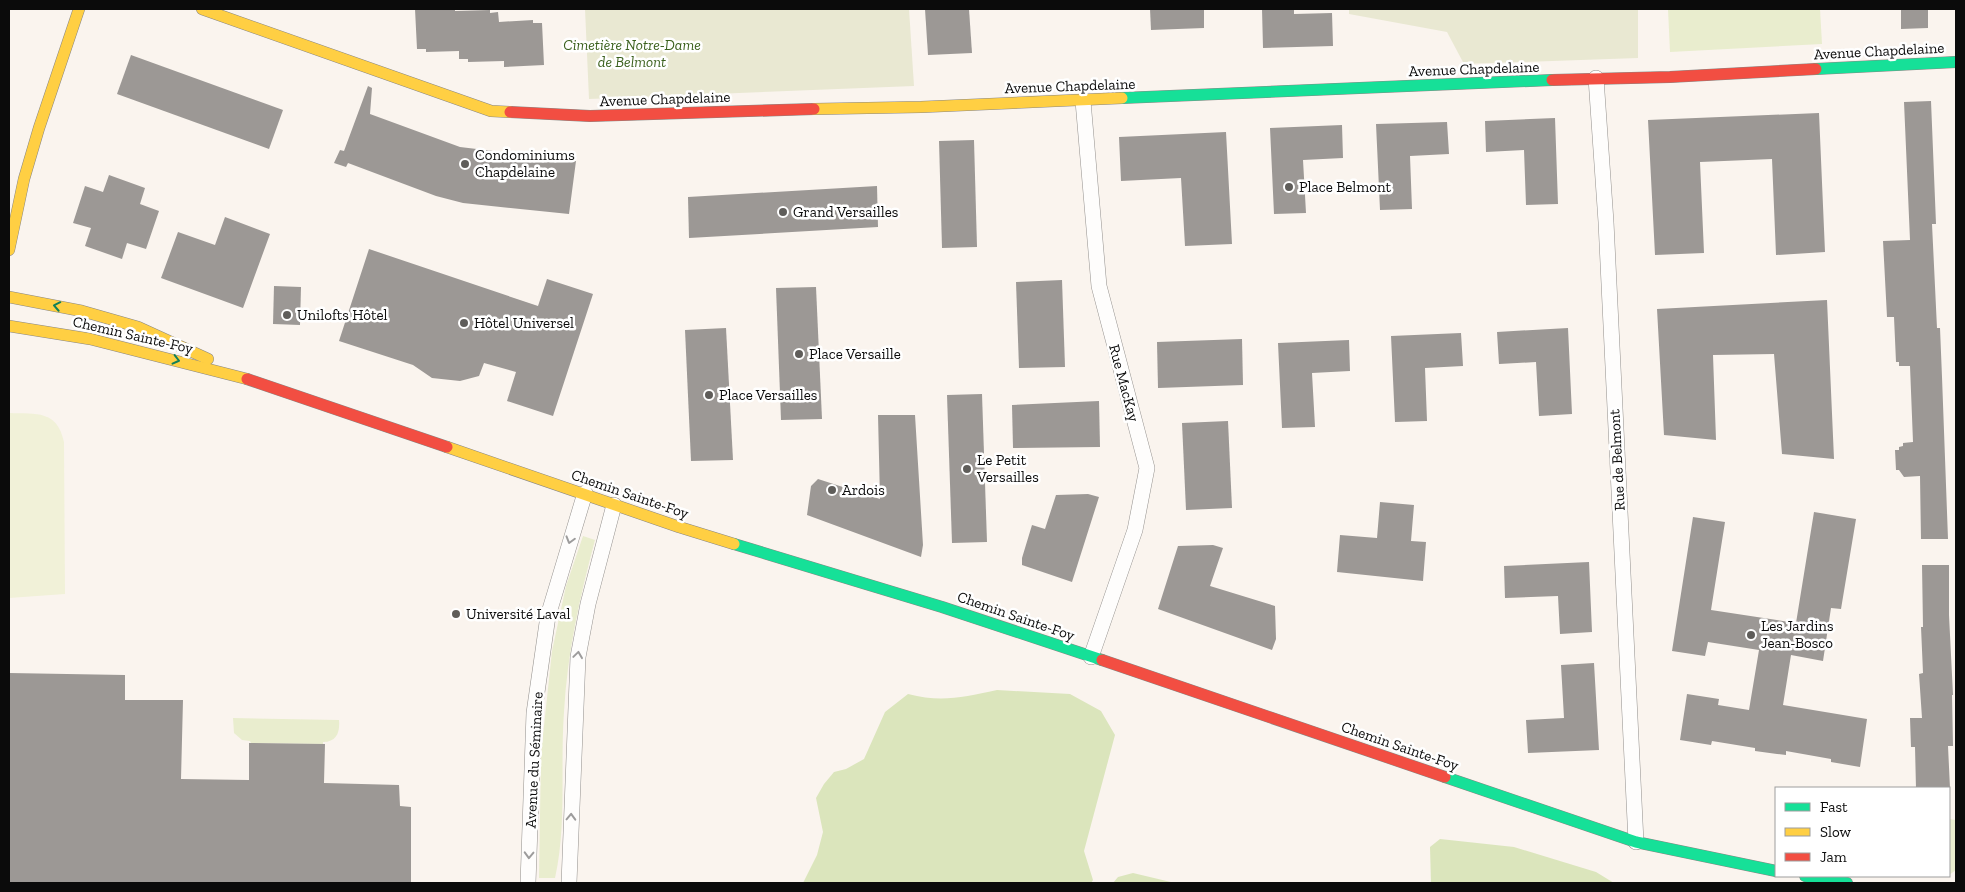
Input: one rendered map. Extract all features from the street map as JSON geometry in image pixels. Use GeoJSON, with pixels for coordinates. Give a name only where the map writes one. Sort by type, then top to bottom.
{"type":"FeatureCollection","features":[{"type":"Feature","properties":{"kind":"main road"},"geometry":{"type":"LineString","coordinates":[[9,250],[24,179],[79,9]]}},
{"type":"Feature","properties":{"kind":"main road","name":"Avenue Chapdelaine"},"geometry":{"type":"LineString","coordinates":[[202,9],[491,111],[590,116],[1083,101],[1596,78],[1670,77],[1956,62]]}},
{"type":"Feature","properties":{"kind":"main road","name":"Chemin Sainte-Foy"},"geometry":{"type":"LineString","coordinates":[[9,297],[82,311],[138,327],[248,379]]}},
{"type":"Feature","properties":{"kind":"main road","name":"Chemin Sainte-Foy"},"geometry":{"type":"LineString","coordinates":[[9,326],[90,338],[248,379],[585,493],[679,527],[914,598],[1636,842],[1775,871]]}},
{"type":"Feature","properties":{"kind":"main road"},"geometry":{"type":"LineString","coordinates":[[1811,877],[1847,883]]}},
{"type":"Feature","properties":{"kind":"street","name":"Rue de Belmont"},"geometry":{"type":"LineString","coordinates":[[1596,78],[1606,222],[1636,842]]}},
{"type":"Feature","properties":{"kind":"street","name":"Rue MacKay"},"geometry":{"type":"LineString","coordinates":[[1083,101],[1099,286],[1147,468],[1135,530],[1091,657]]}},
{"type":"Feature","properties":{"kind":"street","name":"Avenue du Séminaire"},"geometry":{"type":"LineString","coordinates":[[528,883],[535,703],[548,616],[585,493]]}},
{"type":"Feature","properties":{"kind":"street"},"geometry":{"type":"LineString","coordinates":[[569,883],[578,657],[588,604],[614,504]]}},
{"type":"Feature","properties":{"kind":"green space","name":"Cimetière Notre-Dame de Belmont"},"geometry":{"type":"Polygon","coordinates":[[[585,9],[909,9],[914,86],[589,99],[585,9]]]}},
{"type":"Feature","properties":{"kind":"green space"},"geometry":{"type":"Polygon","coordinates":[[[1349,9],[1638,9],[1638,58],[1464,64],[1447,32],[1349,14],[1349,9]]]}},
{"type":"Feature","properties":{"kind":"green space"},"geometry":{"type":"Polygon","coordinates":[[[1668,9],[1820,9],[1822,44],[1670,52],[1668,9]]]}},
{"type":"Feature","properties":{"kind":"green space"},"geometry":{"type":"Polygon","coordinates":[[[9,413],[44,416],[51,419],[61,432],[64,442],[65,594],[9,598],[9,413]]]}},
{"type":"Feature","properties":{"kind":"green space"},"geometry":{"type":"Polygon","coordinates":[[[583,536],[595,540],[579,604],[568,669],[563,733],[562,816],[559,858],[555,878],[539,878],[541,754],[552,651],[566,586],[583,536]]]}},
{"type":"Feature","properties":{"kind":"green space"},"geometry":{"type":"Polygon","coordinates":[[[997,690],[1070,694],[1101,711],[1115,735],[1084,851],[1093,880],[1091,883],[803,883],[817,855],[823,832],[816,798],[834,772],[846,769],[864,759],[885,712],[908,694],[942,699],[997,690]]]}},
{"type":"Feature","properties":{"kind":"green space"},"geometry":{"type":"Polygon","coordinates":[[[233,718],[339,720],[339,728],[337,736],[328,742],[323,742],[323,744],[251,743],[250,741],[242,740],[234,733],[233,718]]]}},
{"type":"Feature","properties":{"kind":"green space"},"geometry":{"type":"Polygon","coordinates":[[[1950,819],[1956,820],[1956,870],[1950,874],[1950,819]]]}},
{"type":"Feature","properties":{"kind":"green space"},"geometry":{"type":"Polygon","coordinates":[[[1440,839],[1514,847],[1596,872],[1614,883],[1431,883],[1430,847],[1440,839]]]}},
{"type":"Feature","properties":{"kind":"green space"},"geometry":{"type":"Polygon","coordinates":[[[1133,873],[1175,883],[1113,883],[1118,877],[1133,873]]]}},
{"type":"Feature","properties":{"kind":"building"},"geometry":{"type":"Polygon","coordinates":[[[415,9],[490,10],[490,13],[498,12],[499,22],[533,20],[533,23],[542,23],[544,65],[504,67],[504,61],[468,62],[468,59],[459,59],[459,51],[426,52],[426,49],[417,49],[415,9]]]}},
{"type":"Feature","properties":{"kind":"building"},"geometry":{"type":"Polygon","coordinates":[[[925,9],[969,9],[972,53],[928,55],[925,9]]]}},
{"type":"Feature","properties":{"kind":"building"},"geometry":{"type":"Polygon","coordinates":[[[1150,9],[1204,9],[1204,28],[1151,30],[1150,9]]]}},
{"type":"Feature","properties":{"kind":"building"},"geometry":{"type":"Polygon","coordinates":[[[1262,9],[1294,9],[1294,14],[1332,13],[1333,46],[1263,48],[1262,9]]]}},
{"type":"Feature","properties":{"kind":"building"},"geometry":{"type":"Polygon","coordinates":[[[1901,9],[1928,9],[1928,28],[1901,29],[1901,9]]]}},
{"type":"Feature","properties":{"kind":"building"},"geometry":{"type":"Polygon","coordinates":[[[131,55],[283,110],[269,149],[117,94],[131,55]]]}},
{"type":"Feature","properties":{"kind":"building","name":"Condominiums Chapdelaine"},"geometry":{"type":"Polygon","coordinates":[[[368,86],[372,88],[370,114],[460,147],[576,161],[569,214],[463,203],[436,196],[348,163],[346,167],[334,163],[340,150],[344,151],[368,86]]]}},
{"type":"Feature","properties":{"kind":"building"},"geometry":{"type":"Polygon","coordinates":[[[1931,101],[1936,224],[1932,224],[1937,328],[1940,328],[1948,539],[1921,539],[1920,476],[1904,477],[1899,470],[1896,470],[1895,450],[1899,450],[1903,443],[1913,442],[1910,366],[1899,366],[1899,362],[1896,362],[1894,317],[1887,317],[1883,241],[1910,240],[1904,102],[1931,101]]]}},
{"type":"Feature","properties":{"kind":"building"},"geometry":{"type":"Polygon","coordinates":[[[1819,113],[1825,252],[1776,255],[1772,159],[1700,162],[1704,253],[1655,255],[1648,120],[1819,113]]]}},
{"type":"Feature","properties":{"kind":"building"},"geometry":{"type":"Polygon","coordinates":[[[1555,118],[1558,204],[1526,205],[1524,150],[1486,152],[1485,121],[1555,118]]]}},
{"type":"Feature","properties":{"kind":"building"},"geometry":{"type":"Polygon","coordinates":[[[1447,122],[1449,154],[1410,156],[1412,209],[1380,210],[1376,124],[1447,122]]]}},
{"type":"Feature","properties":{"kind":"building","name":"Place Belmont"},"geometry":{"type":"Polygon","coordinates":[[[1342,125],[1343,158],[1303,160],[1306,213],[1274,214],[1270,128],[1342,125]]]}},
{"type":"Feature","properties":{"kind":"building"},"geometry":{"type":"Polygon","coordinates":[[[1226,132],[1232,244],[1185,246],[1181,178],[1121,181],[1119,137],[1226,132]]]}},
{"type":"Feature","properties":{"kind":"building"},"geometry":{"type":"Polygon","coordinates":[[[974,140],[977,247],[942,248],[939,141],[974,140]]]}},
{"type":"Feature","properties":{"kind":"building"},"geometry":{"type":"Polygon","coordinates":[[[109,175],[145,188],[140,204],[159,211],[146,249],[127,243],[122,259],[85,246],[91,228],[73,223],[85,186],[103,192],[109,175]]]}},
{"type":"Feature","properties":{"kind":"building","name":"Grand Versailles"},"geometry":{"type":"Polygon","coordinates":[[[877,186],[878,227],[689,238],[688,197],[877,186]]]}},
{"type":"Feature","properties":{"kind":"building"},"geometry":{"type":"Polygon","coordinates":[[[225,217],[270,234],[243,308],[161,278],[178,232],[215,245],[225,217]]]}},
{"type":"Feature","properties":{"kind":"building","name":"Hôtel Universel"},"geometry":{"type":"Polygon","coordinates":[[[369,249],[538,306],[547,279],[593,294],[553,416],[507,401],[516,372],[484,363],[479,376],[460,381],[432,378],[413,365],[339,341],[369,249]]]}},
{"type":"Feature","properties":{"kind":"building"},"geometry":{"type":"Polygon","coordinates":[[[1062,280],[1065,367],[1019,368],[1016,282],[1062,280]]]}},
{"type":"Feature","properties":{"kind":"building"},"geometry":{"type":"Polygon","coordinates":[[[274,286],[301,287],[300,325],[273,324],[274,286]]]}},
{"type":"Feature","properties":{"kind":"building","name":"Place Versaille"},"geometry":{"type":"Polygon","coordinates":[[[816,287],[822,419],[781,420],[776,288],[816,287]]]}},
{"type":"Feature","properties":{"kind":"building"},"geometry":{"type":"Polygon","coordinates":[[[1827,300],[1834,459],[1782,454],[1774,354],[1713,355],[1716,440],[1664,435],[1657,309],[1827,300]]]}},
{"type":"Feature","properties":{"kind":"building","name":"Place Versailles"},"geometry":{"type":"Polygon","coordinates":[[[726,328],[733,460],[691,461],[685,330],[726,328]]]}},
{"type":"Feature","properties":{"kind":"building"},"geometry":{"type":"Polygon","coordinates":[[[1568,328],[1572,414],[1539,416],[1536,362],[1499,364],[1497,332],[1568,328]]]}},
{"type":"Feature","properties":{"kind":"building"},"geometry":{"type":"Polygon","coordinates":[[[1461,333],[1463,366],[1425,368],[1427,421],[1395,422],[1391,336],[1461,333]]]}},
{"type":"Feature","properties":{"kind":"building"},"geometry":{"type":"Polygon","coordinates":[[[1242,339],[1243,385],[1158,388],[1157,342],[1242,339]]]}},
{"type":"Feature","properties":{"kind":"building"},"geometry":{"type":"Polygon","coordinates":[[[1349,340],[1350,371],[1312,373],[1315,427],[1282,428],[1278,343],[1349,340]]]}},
{"type":"Feature","properties":{"kind":"building","name":"Le Petit Versailles"},"geometry":{"type":"Polygon","coordinates":[[[982,394],[987,542],[952,543],[947,395],[982,394]]]}},
{"type":"Feature","properties":{"kind":"building"},"geometry":{"type":"Polygon","coordinates":[[[1099,401],[1100,447],[1013,448],[1012,405],[1099,401]]]}},
{"type":"Feature","properties":{"kind":"building","name":"Ardois"},"geometry":{"type":"Polygon","coordinates":[[[878,415],[915,415],[923,545],[921,557],[807,515],[811,486],[818,479],[880,499],[878,415]]]}},
{"type":"Feature","properties":{"kind":"building"},"geometry":{"type":"Polygon","coordinates":[[[1228,421],[1232,508],[1186,510],[1182,423],[1228,421]]]}},
{"type":"Feature","properties":{"kind":"building"},"geometry":{"type":"Polygon","coordinates":[[[1088,494],[1099,497],[1072,582],[1022,565],[1022,558],[1032,525],[1045,529],[1056,495],[1088,494]]]}},
{"type":"Feature","properties":{"kind":"building"},"geometry":{"type":"Polygon","coordinates":[[[1380,502],[1414,505],[1411,541],[1426,542],[1423,581],[1337,572],[1340,535],[1377,538],[1380,502]]]}},
{"type":"Feature","properties":{"kind":"building","name":"Les Jardins Jean-Bosco"},"geometry":{"type":"Polygon","coordinates":[[[1814,512],[1856,519],[1841,609],[1831,608],[1823,661],[1791,655],[1783,705],[1867,719],[1860,767],[1831,762],[1831,759],[1786,751],[1786,755],[1755,751],[1755,748],[1712,741],[1711,745],[1680,740],[1687,694],[1719,699],[1718,705],[1749,710],[1759,650],[1708,642],[1705,656],[1672,651],[1693,517],[1725,522],[1711,610],[1796,623],[1814,512]]]}},
{"type":"Feature","properties":{"kind":"building"},"geometry":{"type":"Polygon","coordinates":[[[1213,545],[1223,548],[1210,586],[1275,606],[1276,639],[1272,650],[1158,609],[1178,546],[1213,545]]]}},
{"type":"Feature","properties":{"kind":"building"},"geometry":{"type":"Polygon","coordinates":[[[1589,562],[1592,632],[1560,634],[1558,596],[1505,598],[1504,566],[1589,562]]]}},
{"type":"Feature","properties":{"kind":"building"},"geometry":{"type":"Polygon","coordinates":[[[1922,565],[1949,565],[1949,615],[1953,695],[1953,746],[1948,746],[1950,787],[1916,787],[1915,747],[1911,747],[1910,718],[1922,718],[1919,674],[1923,673],[1921,627],[1923,627],[1922,565]]]}},
{"type":"Feature","properties":{"kind":"building"},"geometry":{"type":"Polygon","coordinates":[[[1594,663],[1599,750],[1528,753],[1526,720],[1564,718],[1561,665],[1594,663]]]}},
{"type":"Feature","properties":{"kind":"building"},"geometry":{"type":"Polygon","coordinates":[[[9,673],[125,675],[125,700],[183,700],[181,779],[249,780],[249,743],[325,744],[324,783],[399,785],[400,806],[411,807],[411,883],[9,883],[9,673]]]}},
{"type":"Feature","properties":{"kind":"traffic: fast"},"geometry":{"type":"LineString","coordinates":[[1816,69],[1956,62]]}},
{"type":"Feature","properties":{"kind":"traffic: fast"},"geometry":{"type":"LineString","coordinates":[[1122,98],[1552,80]]}},
{"type":"Feature","properties":{"kind":"traffic: fast"},"geometry":{"type":"LineString","coordinates":[[734,544],[942,607],[1102,660]]}},
{"type":"Feature","properties":{"kind":"traffic: fast"},"geometry":{"type":"LineString","coordinates":[[1445,777],[1636,842],[1775,871]]}},
{"type":"Feature","properties":{"kind":"traffic: fast"},"geometry":{"type":"LineString","coordinates":[[1811,877],[1847,883]]}},
{"type":"Feature","properties":{"kind":"traffic: slow"},"geometry":{"type":"LineString","coordinates":[[9,250],[24,179],[79,9]]}},
{"type":"Feature","properties":{"kind":"traffic: slow"},"geometry":{"type":"LineString","coordinates":[[202,9],[491,111],[510,112]]}},
{"type":"Feature","properties":{"kind":"traffic: slow"},"geometry":{"type":"LineString","coordinates":[[814,109],[921,107],[1122,98]]}},
{"type":"Feature","properties":{"kind":"traffic: slow"},"geometry":{"type":"LineString","coordinates":[[9,297],[82,311],[138,327],[208,359]]}},
{"type":"Feature","properties":{"kind":"traffic: slow"},"geometry":{"type":"LineString","coordinates":[[9,326],[90,339],[247,379]]}},
{"type":"Feature","properties":{"kind":"traffic: slow"},"geometry":{"type":"LineString","coordinates":[[447,447],[679,527],[734,544]]}},
{"type":"Feature","properties":{"kind":"traffic: jam"},"geometry":{"type":"LineString","coordinates":[[1552,80],[1670,77],[1816,69]]}},
{"type":"Feature","properties":{"kind":"traffic: jam"},"geometry":{"type":"LineString","coordinates":[[510,112],[590,116],[814,109]]}},
{"type":"Feature","properties":{"kind":"traffic: jam"},"geometry":{"type":"LineString","coordinates":[[247,379],[447,447]]}},
{"type":"Feature","properties":{"kind":"traffic: jam"},"geometry":{"type":"LineString","coordinates":[[1102,660],[1445,777]]}},
{"type":"Feature","properties":{"kind":"place","name":"Condominiums Chapdelaine"},"geometry":{"type":"Point","coordinates":[465,164]}},
{"type":"Feature","properties":{"kind":"place","name":"Place Belmont"},"geometry":{"type":"Point","coordinates":[1289,187]}},
{"type":"Feature","properties":{"kind":"place","name":"Grand Versailles"},"geometry":{"type":"Point","coordinates":[783,212]}},
{"type":"Feature","properties":{"kind":"place","name":"Unilofts Hôtel"},"geometry":{"type":"Point","coordinates":[287,315]}},
{"type":"Feature","properties":{"kind":"place","name":"Hôtel Universel"},"geometry":{"type":"Point","coordinates":[464,323]}},
{"type":"Feature","properties":{"kind":"place","name":"Place Versaille"},"geometry":{"type":"Point","coordinates":[799,354]}},
{"type":"Feature","properties":{"kind":"place","name":"Place Versailles"},"geometry":{"type":"Point","coordinates":[709,395]}},
{"type":"Feature","properties":{"kind":"place","name":"Le Petit Versailles"},"geometry":{"type":"Point","coordinates":[967,469]}},
{"type":"Feature","properties":{"kind":"place","name":"Ardois"},"geometry":{"type":"Point","coordinates":[832,490]}},
{"type":"Feature","properties":{"kind":"place","name":"Université Laval"},"geometry":{"type":"Point","coordinates":[456,614]}},
{"type":"Feature","properties":{"kind":"place","name":"Les Jardins Jean-Bosco"},"geometry":{"type":"Point","coordinates":[1751,635]}}]}
